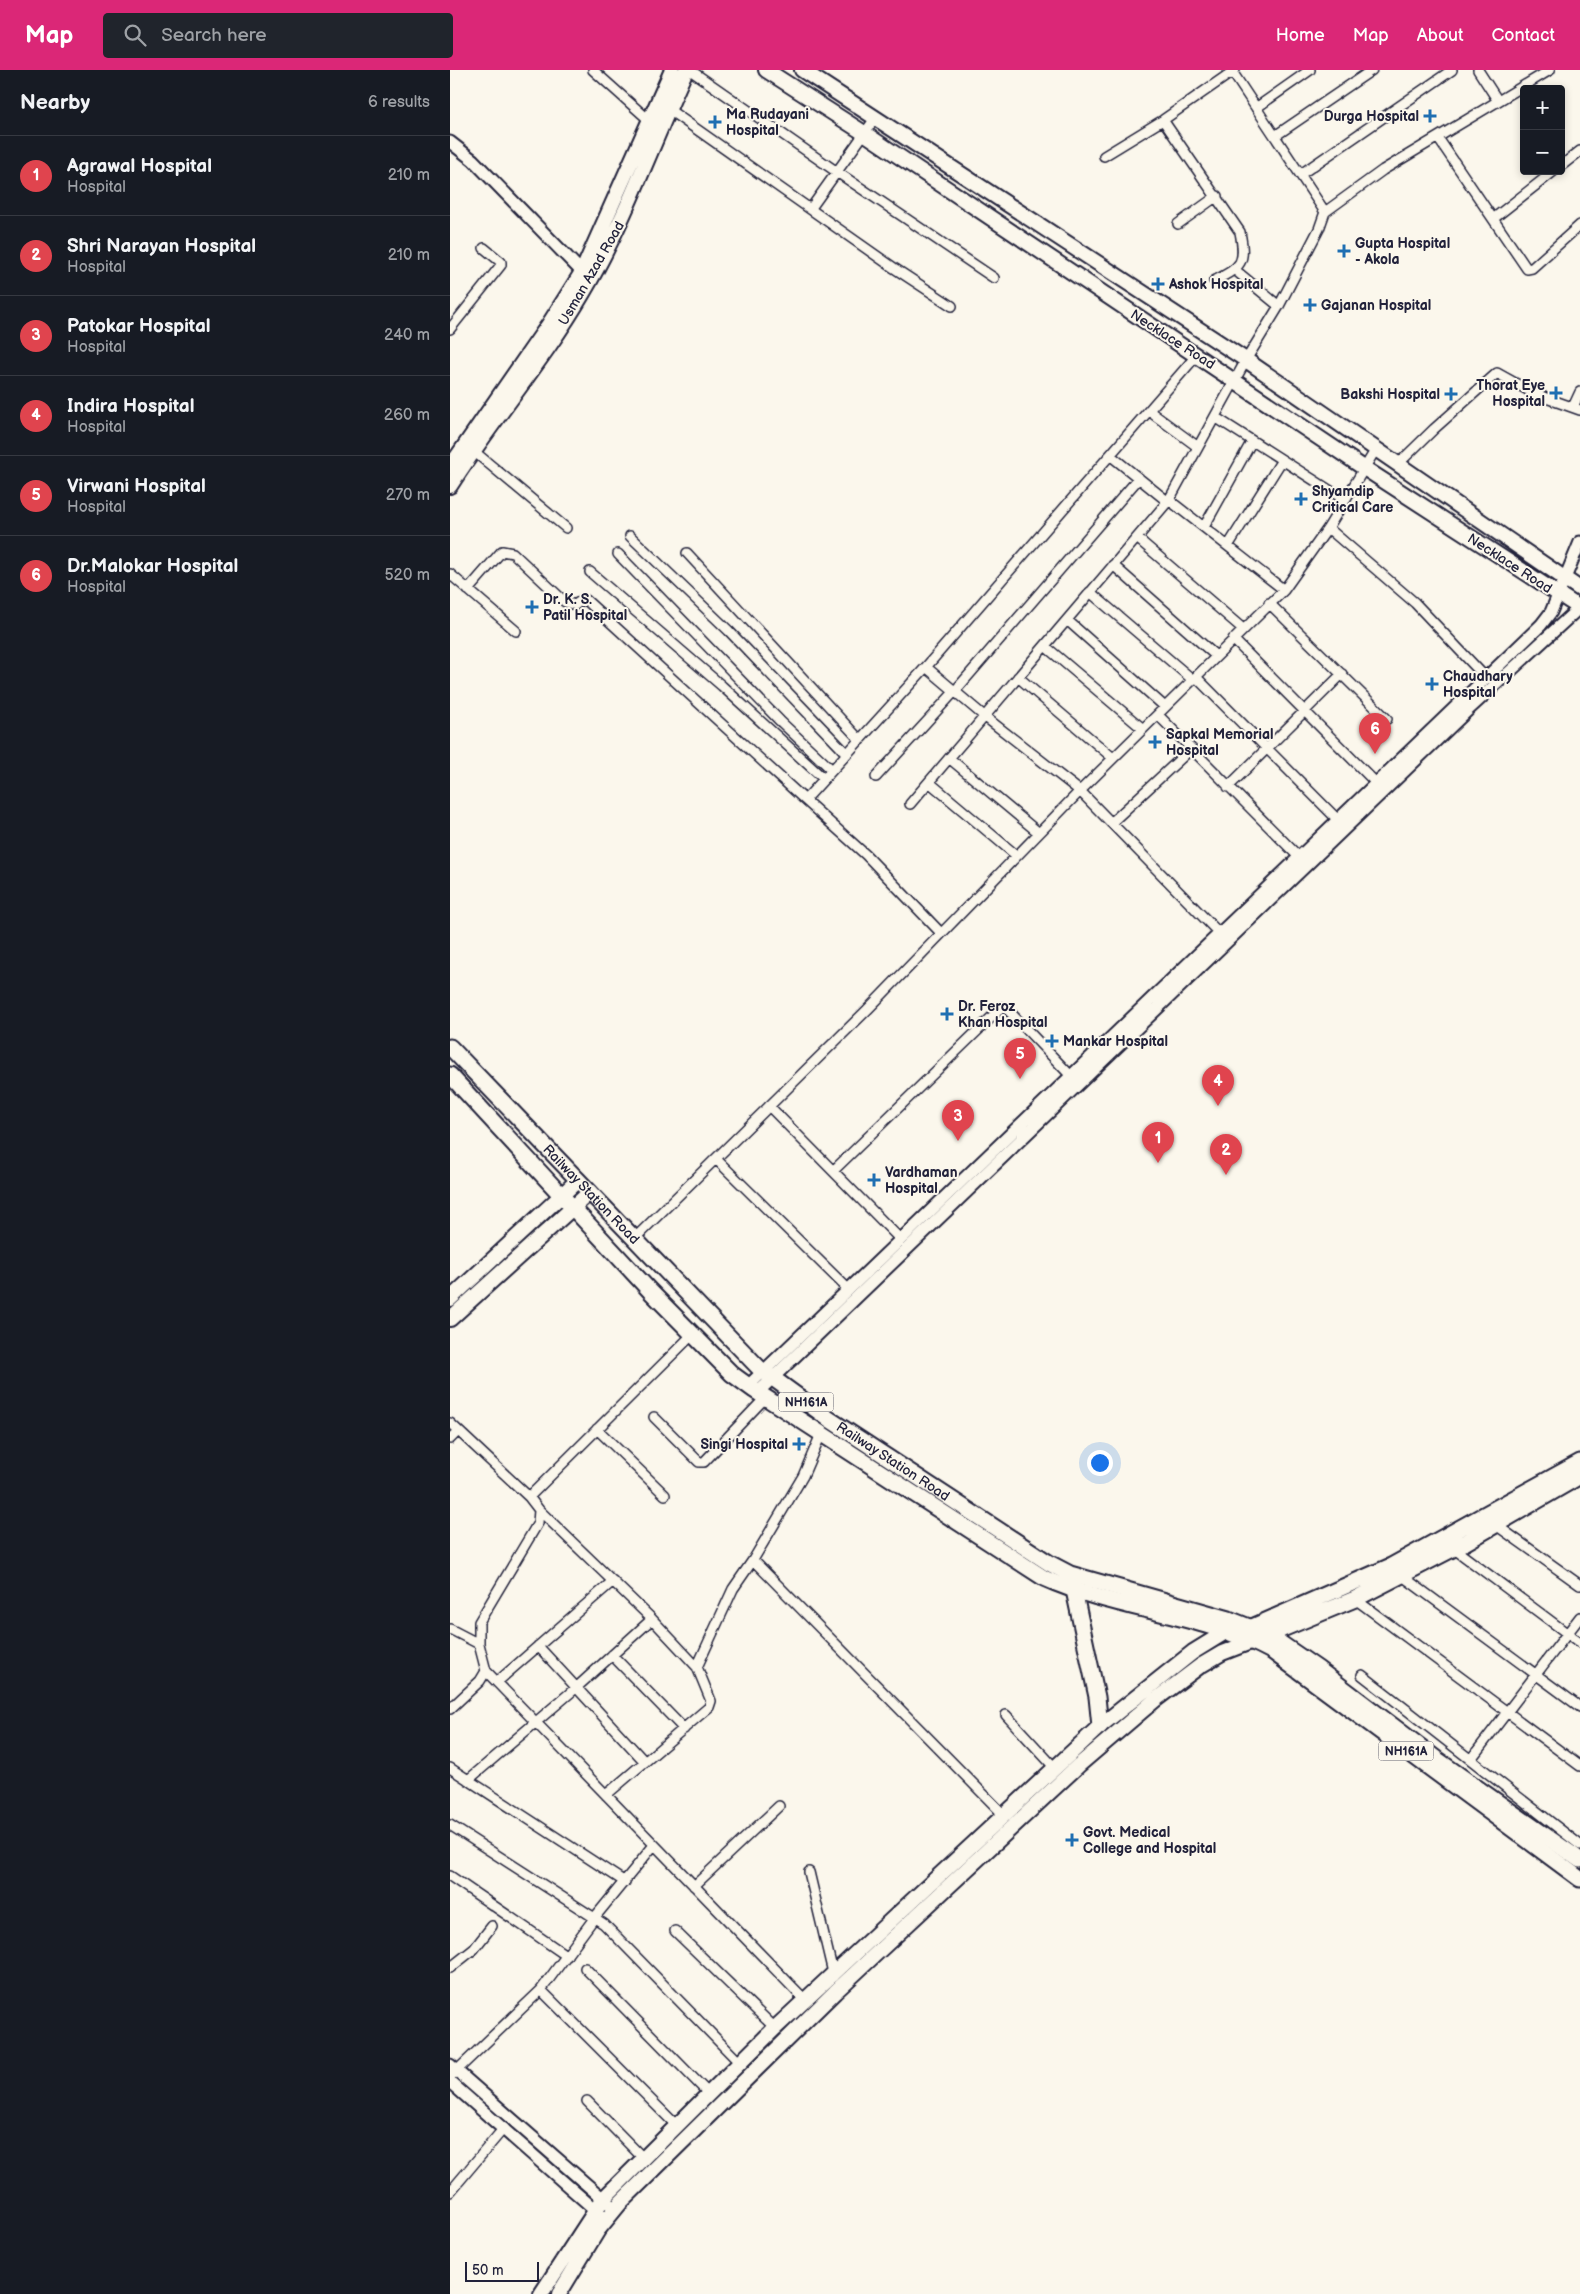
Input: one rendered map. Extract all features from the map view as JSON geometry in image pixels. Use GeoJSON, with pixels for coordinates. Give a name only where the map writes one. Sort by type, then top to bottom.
{"type":"FeatureCollection","features":[{"type":"Feature","properties":{"kind":"main road","name":"Usman Azad Road"},"geometry":{"type":"LineString","coordinates":[[450,467],[469,448],[572,311],[595,273],[624,216],[663,106],[672,70]]}},
{"type":"Feature","properties":{"kind":"main road","name":"Usman Azad Road"},"geometry":{"type":"LineString","coordinates":[[450,484],[469,448],[582,272],[650,120],[663,106],[686,70]]}},
{"type":"Feature","properties":{"kind":"main road","name":"Necklace Road"},"geometry":{"type":"LineString","coordinates":[[766,70],[864,133],[1092,288],[1235,380],[1364,468],[1580,608]]}},
{"type":"Feature","properties":{"kind":"main road","name":"Necklace Road"},"geometry":{"type":"LineString","coordinates":[[802,70],[1246,360],[1580,589]]}},
{"type":"Feature","properties":{"kind":"main road","name":"Railway Station Road"},"geometry":{"type":"LineString","coordinates":[[450,1047],[634,1239],[768,1374],[829,1419],[1049,1563],[1072,1582],[1227,1631]]}},
{"type":"Feature","properties":{"kind":"main road","name":"Railway Station Road"},"geometry":{"type":"LineString","coordinates":[[450,1075],[693,1334],[732,1374],[757,1392],[1044,1578],[1072,1582],[1252,1634]]}},
{"type":"Feature","properties":{"kind":"main road"},"geometry":{"type":"LineString","coordinates":[[450,1299],[578,1180]]}},
{"type":"Feature","properties":{"kind":"main road"},"geometry":{"type":"LineString","coordinates":[[450,1319],[590,1192]]}},
{"type":"Feature","properties":{"kind":"main road"},"geometry":{"type":"LineString","coordinates":[[559,2294],[611,2214],[838,1989],[1079,1765],[1142,1712],[1200,1666],[1252,1634],[1391,1566],[1580,1462]]}},
{"type":"Feature","properties":{"kind":"main road"},"geometry":{"type":"LineString","coordinates":[[1267,1634],[1355,1599],[1496,1525],[1580,1476]]}},
{"type":"Feature","properties":{"kind":"main road"},"geometry":{"type":"LineString","coordinates":[[1072,1582],[1097,1696],[1100,1726]]}},
{"type":"Feature","properties":{"kind":"main road"},"geometry":{"type":"LineString","coordinates":[[542,2294],[599,2205],[643,2158],[775,2028],[1054,1767],[1100,1726],[1192,1652],[1227,1631],[1252,1634]]}},
{"type":"Feature","properties":{"kind":"main road","name":"NH161A"},"geometry":{"type":"LineString","coordinates":[[1252,1634],[1267,1634],[1318,1669],[1439,1761],[1580,1860]]}},
{"type":"Feature","properties":{"kind":"main road","name":"NH161A"},"geometry":{"type":"LineString","coordinates":[[1252,1634],[1580,1879]]}},
{"type":"Feature","properties":{"kind":"street"},"geometry":{"type":"LineString","coordinates":[[593,70],[650,120]]}},
{"type":"Feature","properties":{"kind":"street"},"geometry":{"type":"LineString","coordinates":[[690,70],[994,278]]}},
{"type":"Feature","properties":{"kind":"street"},"geometry":{"type":"LineString","coordinates":[[1256,108],[1310,70]]}},
{"type":"Feature","properties":{"kind":"street"},"geometry":{"type":"LineString","coordinates":[[1275,136],[1372,70]]}},
{"type":"Feature","properties":{"kind":"street"},"geometry":{"type":"LineString","coordinates":[[1301,174],[1452,70]]}},
{"type":"Feature","properties":{"kind":"street"},"geometry":{"type":"LineString","coordinates":[[1478,70],[1498,102]]}},
{"type":"Feature","properties":{"kind":"street"},"geometry":{"type":"LineString","coordinates":[[910,804],[1168,501],[1246,360],[1279,306],[1319,229],[1325,212],[1383,170],[1549,70]]}},
{"type":"Feature","properties":{"kind":"street"},"geometry":{"type":"LineString","coordinates":[[1104,156],[1162,120],[1233,71],[1325,212]]}},
{"type":"Feature","properties":{"kind":"street"},"geometry":{"type":"LineString","coordinates":[[663,106],[894,268],[952,306]]}},
{"type":"Feature","properties":{"kind":"street"},"geometry":{"type":"LineString","coordinates":[[811,208],[876,117]]}},
{"type":"Feature","properties":{"kind":"street"},"geometry":{"type":"LineString","coordinates":[[1162,120],[1217,196],[1240,232],[1244,254],[1235,270],[1214,281]]}},
{"type":"Feature","properties":{"kind":"street"},"geometry":{"type":"LineString","coordinates":[[1438,138],[1527,269],[1532,268],[1580,225]]}},
{"type":"Feature","properties":{"kind":"street"},"geometry":{"type":"LineString","coordinates":[[450,142],[480,167],[582,272]]}},
{"type":"Feature","properties":{"kind":"street"},"geometry":{"type":"LineString","coordinates":[[1565,163],[1580,151]]}},
{"type":"Feature","properties":{"kind":"street"},"geometry":{"type":"LineString","coordinates":[[1493,219],[1549,175]]}},
{"type":"Feature","properties":{"kind":"street"},"geometry":{"type":"LineString","coordinates":[[1178,224],[1217,196]]}},
{"type":"Feature","properties":{"kind":"street"},"geometry":{"type":"LineString","coordinates":[[450,329],[501,265],[501,262],[484,248]]}},
{"type":"Feature","properties":{"kind":"street"},"geometry":{"type":"LineString","coordinates":[[1235,270],[1279,306]]}},
{"type":"Feature","properties":{"kind":"street"},"geometry":{"type":"LineString","coordinates":[[805,800],[926,667],[1197,355]]}},
{"type":"Feature","properties":{"kind":"street"},"geometry":{"type":"LineString","coordinates":[[1398,464],[1497,373],[1535,394],[1577,409],[1580,392]]}},
{"type":"Feature","properties":{"kind":"street"},"geometry":{"type":"LineString","coordinates":[[1149,411],[1198,447]]}},
{"type":"Feature","properties":{"kind":"street"},"geometry":{"type":"LineString","coordinates":[[1215,417],[1345,500]]}},
{"type":"Feature","properties":{"kind":"street"},"geometry":{"type":"LineString","coordinates":[[1204,527],[1252,441]]}},
{"type":"Feature","properties":{"kind":"street"},"geometry":{"type":"LineString","coordinates":[[469,448],[566,528]]}},
{"type":"Feature","properties":{"kind":"street"},"geometry":{"type":"LineString","coordinates":[[634,1239],[769,1106],[1142,729],[1284,590],[1328,528],[1376,449]]}},
{"type":"Feature","properties":{"kind":"street"},"geometry":{"type":"LineString","coordinates":[[1110,455],[1284,590]]}},
{"type":"Feature","properties":{"kind":"street"},"geometry":{"type":"LineString","coordinates":[[1228,546],[1282,460]]}},
{"type":"Feature","properties":{"kind":"street"},"geometry":{"type":"LineString","coordinates":[[876,777],[955,691],[1139,478]]}},
{"type":"Feature","properties":{"kind":"street"},"geometry":{"type":"LineString","coordinates":[[1328,528],[1415,603],[1487,680]]}},
{"type":"Feature","properties":{"kind":"street"},"geometry":{"type":"LineString","coordinates":[[630,536],[729,631],[847,754]]}},
{"type":"Feature","properties":{"kind":"street"},"geometry":{"type":"LineString","coordinates":[[1137,538],[1243,629]]}},
{"type":"Feature","properties":{"kind":"street"},"geometry":{"type":"LineString","coordinates":[[654,1416],[699,1462],[704,1462],[757,1392],[768,1374],[849,1290],[1300,858],[1342,824],[1377,784],[1542,625],[1551,612],[1580,542]]}},
{"type":"Feature","properties":{"kind":"street"},"geometry":{"type":"LineString","coordinates":[[468,590],[502,551],[513,553],[565,602],[575,605],[582,600],[586,600],[866,855],[941,933]]}},
{"type":"Feature","properties":{"kind":"street"},"geometry":{"type":"LineString","coordinates":[[618,554],[780,721],[832,770]]}},
{"type":"Feature","properties":{"kind":"street"},"geometry":{"type":"LineString","coordinates":[[687,554],[860,740]]}},
{"type":"Feature","properties":{"kind":"street"},"geometry":{"type":"LineString","coordinates":[[1113,565],[1216,656]]}},
{"type":"Feature","properties":{"kind":"street"},"geometry":{"type":"LineString","coordinates":[[590,572],[722,686],[824,779]]}},
{"type":"Feature","properties":{"kind":"street"},"geometry":{"type":"LineString","coordinates":[[450,574],[516,632]]}},
{"type":"Feature","properties":{"kind":"street"},"geometry":{"type":"LineString","coordinates":[[1090,592],[1194,678],[1342,824]]}},
{"type":"Feature","properties":{"kind":"street"},"geometry":{"type":"LineString","coordinates":[[1269,603],[1387,719]]}},
{"type":"Feature","properties":{"kind":"street"},"geometry":{"type":"LineString","coordinates":[[768,1374],[1342,824],[1580,608]]}},
{"type":"Feature","properties":{"kind":"street"},"geometry":{"type":"LineString","coordinates":[[1067,620],[1166,707]]}},
{"type":"Feature","properties":{"kind":"street"},"geometry":{"type":"LineString","coordinates":[[1233,639],[1377,784]]}},
{"type":"Feature","properties":{"kind":"street"},"geometry":{"type":"LineString","coordinates":[[1045,646],[1142,729]]}},
{"type":"Feature","properties":{"kind":"street"},"geometry":{"type":"LineString","coordinates":[[926,667],[984,716],[1080,791],[1220,934]]}},
{"type":"Feature","properties":{"kind":"street"},"geometry":{"type":"LineString","coordinates":[[1228,787],[1342,674]]}},
{"type":"Feature","properties":{"kind":"street"},"geometry":{"type":"LineString","coordinates":[[1018,677],[1113,758]]}},
{"type":"Feature","properties":{"kind":"street"},"geometry":{"type":"LineString","coordinates":[[1158,715],[1300,858]]}},
{"type":"Feature","properties":{"kind":"street"},"geometry":{"type":"LineString","coordinates":[[1111,823],[1191,749]]}},
{"type":"Feature","properties":{"kind":"street"},"geometry":{"type":"LineString","coordinates":[[949,758],[1039,833]]}},
{"type":"Feature","properties":{"kind":"street"},"geometry":{"type":"LineString","coordinates":[[928,782],[1017,856]]}},
{"type":"Feature","properties":{"kind":"street"},"geometry":{"type":"LineString","coordinates":[[833,1171],[1002,1007],[1007,1009],[1072,1077]]}},
{"type":"Feature","properties":{"kind":"street"},"geometry":{"type":"LineString","coordinates":[[769,1106],[902,1240]]}},
{"type":"Feature","properties":{"kind":"street"},"geometry":{"type":"LineString","coordinates":[[716,1159],[849,1290]]}},
{"type":"Feature","properties":{"kind":"street"},"geometry":{"type":"LineString","coordinates":[[529,1497],[693,1334]]}},
{"type":"Feature","properties":{"kind":"street"},"geometry":{"type":"LineString","coordinates":[[450,1423],[529,1497],[539,1510],[652,1619],[697,1667],[711,1704],[606,1794]]}},
{"type":"Feature","properties":{"kind":"street"},"geometry":{"type":"LineString","coordinates":[[597,1429],[664,1494]]}},
{"type":"Feature","properties":{"kind":"street"},"geometry":{"type":"LineString","coordinates":[[450,1439],[458,1431]]}},
{"type":"Feature","properties":{"kind":"street"},"geometry":{"type":"LineString","coordinates":[[697,1667],[733,1590],[803,1476],[822,1434]]}},
{"type":"Feature","properties":{"kind":"street"},"geometry":{"type":"LineString","coordinates":[[539,1510],[538,1523],[479,1622],[479,1644],[486,1671],[805,2000]]}},
{"type":"Feature","properties":{"kind":"street"},"geometry":{"type":"LineString","coordinates":[[1496,1525],[1580,1585]]}},
{"type":"Feature","properties":{"kind":"street"},"geometry":{"type":"LineString","coordinates":[[1453,1548],[1580,1643]]}},
{"type":"Feature","properties":{"kind":"street"},"geometry":{"type":"LineString","coordinates":[[753,1560],[1004,1815]]}},
{"type":"Feature","properties":{"kind":"street"},"geometry":{"type":"LineString","coordinates":[[1401,1575],[1580,1707]]}},
{"type":"Feature","properties":{"kind":"street"},"geometry":{"type":"LineString","coordinates":[[497,1682],[613,1581]]}},
{"type":"Feature","properties":{"kind":"street"},"geometry":{"type":"LineString","coordinates":[[1355,1599],[1580,1766]]}},
{"type":"Feature","properties":{"kind":"street"},"geometry":{"type":"LineString","coordinates":[[1471,1759],[1580,1617]]}},
{"type":"Feature","properties":{"kind":"street"},"geometry":{"type":"LineString","coordinates":[[468,1780],[577,1687],[652,1619]]}},
{"type":"Feature","properties":{"kind":"street"},"geometry":{"type":"LineString","coordinates":[[450,1628],[479,1644]]}},
{"type":"Feature","properties":{"kind":"street"},"geometry":{"type":"LineString","coordinates":[[538,1646],[645,1762]]}},
{"type":"Feature","properties":{"kind":"street"},"geometry":{"type":"LineString","coordinates":[[612,1656],[684,1729]]}},
{"type":"Feature","properties":{"kind":"street"},"geometry":{"type":"LineString","coordinates":[[450,1708],[480,1681],[486,1671]]}},
{"type":"Feature","properties":{"kind":"street"},"geometry":{"type":"LineString","coordinates":[[1362,1675],[1580,1844]]}},
{"type":"Feature","properties":{"kind":"street"},"geometry":{"type":"LineString","coordinates":[[1006,1715],[1054,1767]]}},
{"type":"Feature","properties":{"kind":"street"},"geometry":{"type":"LineString","coordinates":[[450,1768],[625,1882]]}},
{"type":"Feature","properties":{"kind":"street"},"geometry":{"type":"LineString","coordinates":[[694,1886],[779,1806]]}},
{"type":"Feature","properties":{"kind":"street"},"geometry":{"type":"LineString","coordinates":[[450,1825],[595,1917],[614,1932],[740,2063]]}},
{"type":"Feature","properties":{"kind":"street"},"geometry":{"type":"LineString","coordinates":[[599,2205],[452,2071],[541,1990],[595,1917],[654,1845]]}},
{"type":"Feature","properties":{"kind":"street"},"geometry":{"type":"LineString","coordinates":[[809,1872],[838,1989]]}},
{"type":"Feature","properties":{"kind":"street"},"geometry":{"type":"LineString","coordinates":[[450,1876],[567,1956]]}},
{"type":"Feature","properties":{"kind":"street"},"geometry":{"type":"LineString","coordinates":[[450,1968],[474,1949],[492,1926]]}},
{"type":"Feature","properties":{"kind":"street"},"geometry":{"type":"LineString","coordinates":[[675,1931],[775,2028]]}},
{"type":"Feature","properties":{"kind":"street"},"geometry":{"type":"LineString","coordinates":[[585,1968],[709,2094]]}},
{"type":"Feature","properties":{"kind":"street"},"geometry":{"type":"LineString","coordinates":[[541,1990],[676,2125]]}},
{"type":"Feature","properties":{"kind":"street"},"geometry":{"type":"LineString","coordinates":[[450,2082],[611,2214]]}},
{"type":"Feature","properties":{"kind":"street"},"geometry":{"type":"LineString","coordinates":[[587,2101],[643,2158]]}},
{"type":"Feature","properties":{"kind":"street"},"geometry":{"type":"LineString","coordinates":[[450,2192],[504,2128]]}},
{"type":"Feature","properties":{"kind":"place","name":"Durga Hospital"},"geometry":{"type":"Point","coordinates":[1430,116]}},
{"type":"Feature","properties":{"kind":"place","name":"Ma Rudayani Hospital"},"geometry":{"type":"Point","coordinates":[715,122]}},
{"type":"Feature","properties":{"kind":"place","name":"Gupta Hospital - Akola"},"geometry":{"type":"Point","coordinates":[1344,251]}},
{"type":"Feature","properties":{"kind":"place","name":"Ashok Hospital"},"geometry":{"type":"Point","coordinates":[1158,284]}},
{"type":"Feature","properties":{"kind":"place","name":"Gajanan Hospital"},"geometry":{"type":"Point","coordinates":[1310,305]}},
{"type":"Feature","properties":{"kind":"place","name":"Thorat Eye Hospital"},"geometry":{"type":"Point","coordinates":[1556,393]}},
{"type":"Feature","properties":{"kind":"place","name":"Bakshi Hospital"},"geometry":{"type":"Point","coordinates":[1451,394]}},
{"type":"Feature","properties":{"kind":"place","name":"Shyamdip Critical Care"},"geometry":{"type":"Point","coordinates":[1301,499]}},
{"type":"Feature","properties":{"kind":"place","name":"Dr. K. S. Patil Hospital"},"geometry":{"type":"Point","coordinates":[532,607]}},
{"type":"Feature","properties":{"kind":"place","name":"Chaudhary Hospital"},"geometry":{"type":"Point","coordinates":[1432,684]}},
{"type":"Feature","properties":{"kind":"place","name":"Sapkal Memorial Hospital"},"geometry":{"type":"Point","coordinates":[1155,742]}},
{"type":"Feature","properties":{"kind":"place","name":"Dr.Malokar Hospital"},"geometry":{"type":"Point","coordinates":[1375,754]}},
{"type":"Feature","properties":{"kind":"place","name":"Dr. Feroz Khan Hospital"},"geometry":{"type":"Point","coordinates":[947,1014]}},
{"type":"Feature","properties":{"kind":"place","name":"Mankar Hospital"},"geometry":{"type":"Point","coordinates":[1052,1041]}},
{"type":"Feature","properties":{"kind":"place","name":"Virwani Hospital"},"geometry":{"type":"Point","coordinates":[1020,1079]}},
{"type":"Feature","properties":{"kind":"place","name":"Indira Hospital"},"geometry":{"type":"Point","coordinates":[1218,1106]}},
{"type":"Feature","properties":{"kind":"place","name":"Patokar Hospital"},"geometry":{"type":"Point","coordinates":[958,1141]}},
{"type":"Feature","properties":{"kind":"place","name":"Agrawal Hospital"},"geometry":{"type":"Point","coordinates":[1158,1163]}},
{"type":"Feature","properties":{"kind":"place","name":"Shri Narayan Hospital"},"geometry":{"type":"Point","coordinates":[1226,1175]}},
{"type":"Feature","properties":{"kind":"place","name":"Vardhaman Hospital"},"geometry":{"type":"Point","coordinates":[874,1180]}},
{"type":"Feature","properties":{"kind":"place","name":"Singi Hospital"},"geometry":{"type":"Point","coordinates":[799,1444]}},
{"type":"Feature","properties":{"kind":"place","name":"Govt. Medical College and Hospital"},"geometry":{"type":"Point","coordinates":[1072,1840]}}]}
